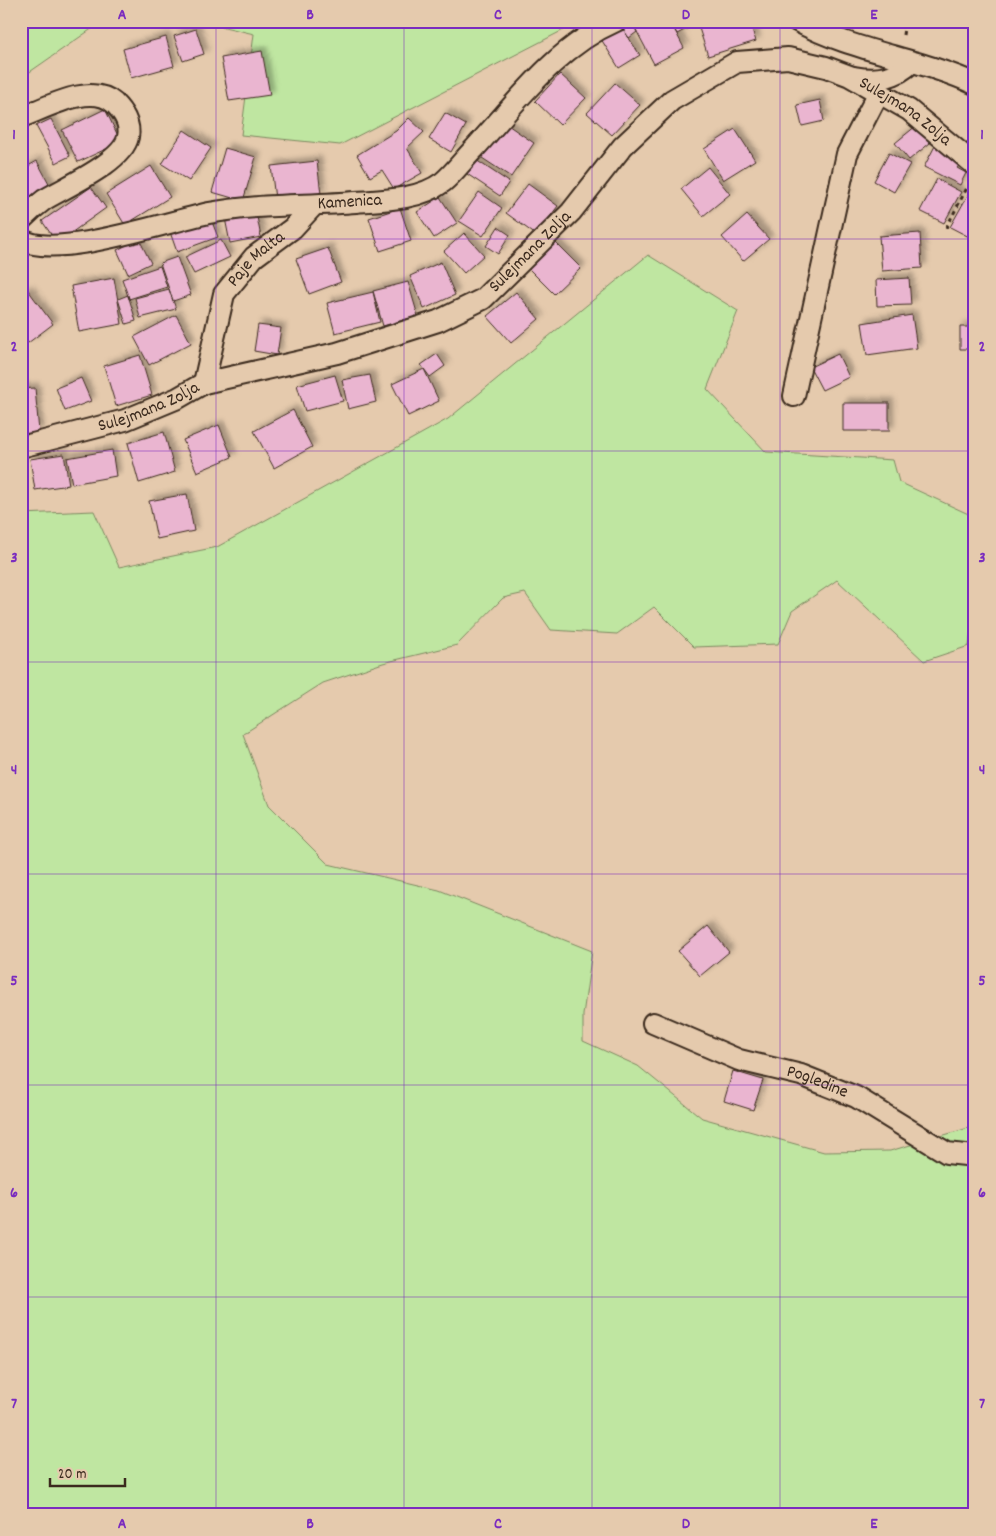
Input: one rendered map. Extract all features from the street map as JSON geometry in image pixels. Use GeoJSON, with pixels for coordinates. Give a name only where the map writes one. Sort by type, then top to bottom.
{"type":"FeatureCollection","features":[{"type":"Feature","properties":{"kind":"street","name":"Kamenica"},"geometry":{"type":"LineString","coordinates":[[21,239],[36,246],[59,246],[128,233],[210,213],[411,196],[427,191],[444,181],[520,96],[562,54],[600,28],[616,21]]}},
{"type":"Feature","properties":{"kind":"street"},"geometry":{"type":"LineString","coordinates":[[797,21],[818,32],[948,72],[975,84]]}},
{"type":"Feature","properties":{"kind":"street","name":"Sulejmana Zolja"},"geometry":{"type":"LineString","coordinates":[[21,447],[125,420],[178,398],[204,383],[337,353],[438,322],[483,299],[570,212],[622,146],[672,100],[737,62],[788,58],[826,67],[850,76],[878,94],[909,110],[973,172]]}},
{"type":"Feature","properties":{"kind":"street"},"geometry":{"type":"LineString","coordinates":[[850,76],[871,80],[891,76],[903,72],[912,62]]}},
{"type":"Feature","properties":{"kind":"street"},"geometry":{"type":"LineString","coordinates":[[794,396],[847,154],[878,94]]}},
{"type":"Feature","properties":{"kind":"street"},"geometry":{"type":"LineString","coordinates":[[21,117],[79,95],[100,95],[108,98],[119,108],[125,118],[128,130],[128,138],[124,146],[113,159],[43,201],[21,220]]}},
{"type":"Feature","properties":{"kind":"street","name":"Paje Malta"},"geometry":{"type":"LineString","coordinates":[[204,383],[224,294],[254,257],[293,228],[314,205]]}},
{"type":"Feature","properties":{"kind":"street","name":"Pogledine"},"geometry":{"type":"LineString","coordinates":[[652,1022],[739,1060],[801,1075],[856,1097],[947,1153],[975,1156]]}},
{"type":"Feature","properties":{"kind":"path"},"geometry":{"type":"LineString","coordinates":[[946,228],[973,172]]}},
{"type":"Feature","properties":{"kind":"green space"},"geometry":{"type":"Polygon","coordinates":[[[21,21],[103,21],[21,78],[21,21]]]}},
{"type":"Feature","properties":{"kind":"green space"},"geometry":{"type":"Polygon","coordinates":[[[199,21],[581,21],[340,145],[241,135],[254,34],[199,21]]]}},
{"type":"Feature","properties":{"kind":"green space"},"geometry":{"type":"Polygon","coordinates":[[[648,255],[738,311],[707,389],[766,452],[893,460],[899,482],[975,517],[975,592],[969,646],[924,661],[837,580],[792,611],[778,644],[694,647],[654,607],[617,634],[551,630],[525,593],[503,598],[457,645],[383,663],[323,683],[243,734],[269,805],[328,864],[439,890],[592,951],[583,1015],[583,1041],[638,1066],[702,1118],[824,1152],[890,1151],[975,1126],[975,1515],[21,1515],[21,514],[94,511],[119,567],[217,547],[448,419],[648,255]]]}},
{"type":"Feature","properties":{"kind":"building"},"geometry":{"type":"Polygon","coordinates":[[[627,21],[632,21],[637,32],[629,38],[621,26],[627,21]]]}},
{"type":"Feature","properties":{"kind":"building"},"geometry":{"type":"Polygon","coordinates":[[[649,21],[670,21],[684,48],[654,64],[635,28],[649,21]]]}},
{"type":"Feature","properties":{"kind":"building"},"geometry":{"type":"Polygon","coordinates":[[[670,21],[689,21],[692,26],[677,34],[670,21]]]}},
{"type":"Feature","properties":{"kind":"building"},"geometry":{"type":"Polygon","coordinates":[[[708,21],[749,21],[756,41],[708,56],[698,25],[708,21]]]}},
{"type":"Feature","properties":{"kind":"building"},"geometry":{"type":"Polygon","coordinates":[[[621,26],[640,55],[619,68],[601,39],[621,26]]]}},
{"type":"Feature","properties":{"kind":"building"},"geometry":{"type":"Polygon","coordinates":[[[196,29],[204,54],[183,61],[174,36],[196,29]]]}},
{"type":"Feature","properties":{"kind":"building"},"geometry":{"type":"Polygon","coordinates":[[[166,37],[174,66],[131,78],[123,49],[166,37]]]}},
{"type":"Feature","properties":{"kind":"building"},"geometry":{"type":"Polygon","coordinates":[[[262,51],[270,95],[229,101],[221,58],[262,51]]]}},
{"type":"Feature","properties":{"kind":"building"},"geometry":{"type":"Polygon","coordinates":[[[560,74],[586,98],[560,125],[535,101],[560,74]]]}},
{"type":"Feature","properties":{"kind":"building"},"geometry":{"type":"Polygon","coordinates":[[[615,83],[640,105],[612,135],[587,113],[615,83]]]}},
{"type":"Feature","properties":{"kind":"building"},"geometry":{"type":"Polygon","coordinates":[[[820,100],[824,121],[802,126],[797,105],[820,100]]]}},
{"type":"Feature","properties":{"kind":"building"},"geometry":{"type":"Polygon","coordinates":[[[105,109],[121,142],[78,162],[62,130],[105,109]]]}},
{"type":"Feature","properties":{"kind":"building"},"geometry":{"type":"Polygon","coordinates":[[[445,113],[466,125],[451,152],[429,139],[445,113]]]}},
{"type":"Feature","properties":{"kind":"building"},"geometry":{"type":"Polygon","coordinates":[[[409,118],[424,132],[407,148],[422,173],[394,189],[382,170],[370,177],[357,155],[396,131],[409,118]]]}},
{"type":"Feature","properties":{"kind":"building"},"geometry":{"type":"Polygon","coordinates":[[[51,119],[70,156],[56,163],[36,126],[51,119]]]}},
{"type":"Feature","properties":{"kind":"building"},"geometry":{"type":"Polygon","coordinates":[[[502,121],[534,143],[511,177],[479,156],[502,121]]]}},
{"type":"Feature","properties":{"kind":"building"},"geometry":{"type":"Polygon","coordinates":[[[916,126],[930,143],[909,160],[895,143],[916,126]]]}},
{"type":"Feature","properties":{"kind":"building"},"geometry":{"type":"Polygon","coordinates":[[[735,129],[755,160],[723,180],[704,149],[735,129]]]}},
{"type":"Feature","properties":{"kind":"building"},"geometry":{"type":"Polygon","coordinates":[[[184,130],[211,148],[189,181],[162,164],[184,130]]]}},
{"type":"Feature","properties":{"kind":"building"},"geometry":{"type":"Polygon","coordinates":[[[936,144],[960,164],[957,168],[966,173],[960,185],[924,167],[936,144]]]}},
{"type":"Feature","properties":{"kind":"building"},"geometry":{"type":"Polygon","coordinates":[[[225,148],[256,157],[243,201],[212,192],[225,148]]]}},
{"type":"Feature","properties":{"kind":"building"},"geometry":{"type":"Polygon","coordinates":[[[889,153],[910,164],[894,192],[874,181],[889,153]]]}},
{"type":"Feature","properties":{"kind":"building"},"geometry":{"type":"Polygon","coordinates":[[[473,158],[509,182],[500,196],[464,172],[473,158]]]}},
{"type":"Feature","properties":{"kind":"building"},"geometry":{"type":"Polygon","coordinates":[[[37,161],[52,189],[21,205],[21,170],[37,161]]]}},
{"type":"Feature","properties":{"kind":"building"},"geometry":{"type":"Polygon","coordinates":[[[317,161],[321,194],[275,199],[271,166],[317,161]]]}},
{"type":"Feature","properties":{"kind":"building"},"geometry":{"type":"Polygon","coordinates":[[[151,166],[170,197],[125,225],[106,194],[151,166]]]}},
{"type":"Feature","properties":{"kind":"building"},"geometry":{"type":"Polygon","coordinates":[[[708,167],[730,194],[703,216],[681,189],[708,167]]]}},
{"type":"Feature","properties":{"kind":"building"},"geometry":{"type":"Polygon","coordinates":[[[937,179],[961,192],[944,223],[920,211],[937,179]]]}},
{"type":"Feature","properties":{"kind":"building"},"geometry":{"type":"Polygon","coordinates":[[[528,184],[558,206],[536,235],[506,213],[528,184]]]}},
{"type":"Feature","properties":{"kind":"building"},"geometry":{"type":"Polygon","coordinates":[[[973,186],[975,187],[975,240],[950,227],[973,186]]]}},
{"type":"Feature","properties":{"kind":"building"},"geometry":{"type":"Polygon","coordinates":[[[91,187],[106,208],[57,243],[42,221],[91,187]]]}},
{"type":"Feature","properties":{"kind":"building"},"geometry":{"type":"Polygon","coordinates":[[[479,192],[502,208],[483,236],[459,221],[479,192]]]}},
{"type":"Feature","properties":{"kind":"building"},"geometry":{"type":"Polygon","coordinates":[[[440,197],[457,223],[434,238],[417,212],[440,197]]]}},
{"type":"Feature","properties":{"kind":"building"},"geometry":{"type":"Polygon","coordinates":[[[400,208],[411,241],[380,251],[369,218],[400,208]]]}},
{"type":"Feature","properties":{"kind":"building"},"geometry":{"type":"Polygon","coordinates":[[[256,212],[261,237],[230,243],[225,218],[256,212]]]}},
{"type":"Feature","properties":{"kind":"building"},"geometry":{"type":"Polygon","coordinates":[[[747,215],[769,239],[743,261],[722,237],[747,215]]]}},
{"type":"Feature","properties":{"kind":"building"},"geometry":{"type":"Polygon","coordinates":[[[210,217],[218,237],[177,252],[170,232],[210,217]]]}},
{"type":"Feature","properties":{"kind":"building"},"geometry":{"type":"Polygon","coordinates":[[[498,227],[510,235],[498,254],[486,246],[498,227]]]}},
{"type":"Feature","properties":{"kind":"building"},"geometry":{"type":"Polygon","coordinates":[[[464,233],[484,255],[464,273],[444,251],[464,233]]]}},
{"type":"Feature","properties":{"kind":"building"},"geometry":{"type":"Polygon","coordinates":[[[920,233],[922,268],[882,271],[879,236],[920,233]]]}},
{"type":"Feature","properties":{"kind":"building"},"geometry":{"type":"Polygon","coordinates":[[[139,239],[151,263],[128,274],[117,250],[139,239]]]}},
{"type":"Feature","properties":{"kind":"building"},"geometry":{"type":"Polygon","coordinates":[[[221,240],[230,257],[194,274],[185,257],[221,240]]]}},
{"type":"Feature","properties":{"kind":"building"},"geometry":{"type":"Polygon","coordinates":[[[555,242],[581,268],[554,294],[528,268],[555,242]]]}},
{"type":"Feature","properties":{"kind":"building"},"geometry":{"type":"Polygon","coordinates":[[[328,248],[341,282],[309,294],[296,259],[328,248]]]}},
{"type":"Feature","properties":{"kind":"building"},"geometry":{"type":"Polygon","coordinates":[[[177,257],[191,295],[173,301],[160,263],[177,257]]]}},
{"type":"Feature","properties":{"kind":"building"},"geometry":{"type":"Polygon","coordinates":[[[441,262],[455,295],[424,309],[410,276],[441,262]]]}},
{"type":"Feature","properties":{"kind":"building"},"geometry":{"type":"Polygon","coordinates":[[[160,266],[167,287],[129,299],[122,279],[160,266]]]}},
{"type":"Feature","properties":{"kind":"building"},"geometry":{"type":"Polygon","coordinates":[[[114,278],[122,324],[79,332],[71,286],[114,278]]]}},
{"type":"Feature","properties":{"kind":"building"},"geometry":{"type":"Polygon","coordinates":[[[909,278],[911,305],[877,306],[876,280],[909,278]]]}},
{"type":"Feature","properties":{"kind":"building"},"geometry":{"type":"Polygon","coordinates":[[[408,282],[418,316],[383,326],[373,291],[408,282]]]}},
{"type":"Feature","properties":{"kind":"building"},"geometry":{"type":"Polygon","coordinates":[[[169,289],[176,309],[140,318],[135,298],[169,289]]]}},
{"type":"Feature","properties":{"kind":"building"},"geometry":{"type":"Polygon","coordinates":[[[28,290],[53,324],[28,343],[21,334],[21,295],[28,290]]]}},
{"type":"Feature","properties":{"kind":"building"},"geometry":{"type":"Polygon","coordinates":[[[373,292],[380,322],[335,333],[327,303],[373,292]]]}},
{"type":"Feature","properties":{"kind":"building"},"geometry":{"type":"Polygon","coordinates":[[[516,292],[539,319],[511,343],[487,316],[516,292]]]}},
{"type":"Feature","properties":{"kind":"building"},"geometry":{"type":"Polygon","coordinates":[[[128,295],[136,321],[126,324],[118,299],[128,295]]]}},
{"type":"Feature","properties":{"kind":"building"},"geometry":{"type":"Polygon","coordinates":[[[176,315],[191,343],[149,365],[134,337],[176,315]]]}},
{"type":"Feature","properties":{"kind":"building"},"geometry":{"type":"Polygon","coordinates":[[[912,315],[917,348],[867,355],[862,323],[912,315]]]}},
{"type":"Feature","properties":{"kind":"building"},"geometry":{"type":"Polygon","coordinates":[[[258,325],[281,328],[277,355],[254,351],[258,325]]]}},
{"type":"Feature","properties":{"kind":"building"},"geometry":{"type":"Polygon","coordinates":[[[960,327],[975,327],[975,349],[960,349],[960,327]]]}},
{"type":"Feature","properties":{"kind":"building"},"geometry":{"type":"Polygon","coordinates":[[[437,354],[445,366],[430,377],[421,365],[437,354]]]}},
{"type":"Feature","properties":{"kind":"building"},"geometry":{"type":"Polygon","coordinates":[[[838,354],[849,377],[822,390],[810,367],[838,354]]]}},
{"type":"Feature","properties":{"kind":"building"},"geometry":{"type":"Polygon","coordinates":[[[140,355],[152,395],[116,406],[104,366],[140,355]]]}},
{"type":"Feature","properties":{"kind":"building"},"geometry":{"type":"Polygon","coordinates":[[[424,369],[439,401],[408,416],[392,384],[424,369]]]}},
{"type":"Feature","properties":{"kind":"building"},"geometry":{"type":"Polygon","coordinates":[[[335,375],[343,401],[305,411],[297,385],[335,375]]]}},
{"type":"Feature","properties":{"kind":"building"},"geometry":{"type":"Polygon","coordinates":[[[370,375],[376,402],[348,409],[342,380],[370,375]]]}},
{"type":"Feature","properties":{"kind":"building"},"geometry":{"type":"Polygon","coordinates":[[[81,378],[91,401],[65,411],[56,388],[81,378]]]}},
{"type":"Feature","properties":{"kind":"building"},"geometry":{"type":"Polygon","coordinates":[[[35,388],[39,432],[21,434],[21,389],[35,388]]]}},
{"type":"Feature","properties":{"kind":"building"},"geometry":{"type":"Polygon","coordinates":[[[843,403],[889,403],[889,431],[843,431],[843,403]]]}},
{"type":"Feature","properties":{"kind":"building"},"geometry":{"type":"Polygon","coordinates":[[[293,410],[312,447],[274,468],[254,431],[293,410]]]}},
{"type":"Feature","properties":{"kind":"building"},"geometry":{"type":"Polygon","coordinates":[[[219,425],[232,457],[197,472],[183,440],[219,425]]]}},
{"type":"Feature","properties":{"kind":"building"},"geometry":{"type":"Polygon","coordinates":[[[164,432],[175,472],[139,483],[128,443],[164,432]]]}},
{"type":"Feature","properties":{"kind":"building"},"geometry":{"type":"Polygon","coordinates":[[[112,450],[116,476],[72,484],[67,458],[112,450]]]}},
{"type":"Feature","properties":{"kind":"building"},"geometry":{"type":"Polygon","coordinates":[[[64,454],[69,485],[35,490],[30,459],[64,454]]]}},
{"type":"Feature","properties":{"kind":"building"},"geometry":{"type":"Polygon","coordinates":[[[187,494],[194,531],[157,539],[149,501],[187,494]]]}},
{"type":"Feature","properties":{"kind":"building"},"geometry":{"type":"Polygon","coordinates":[[[708,926],[729,952],[700,976],[678,951],[708,926]]]}},
{"type":"Feature","properties":{"kind":"building"},"geometry":{"type":"Polygon","coordinates":[[[733,1071],[763,1080],[753,1110],[724,1101],[733,1071]]]}}]}
